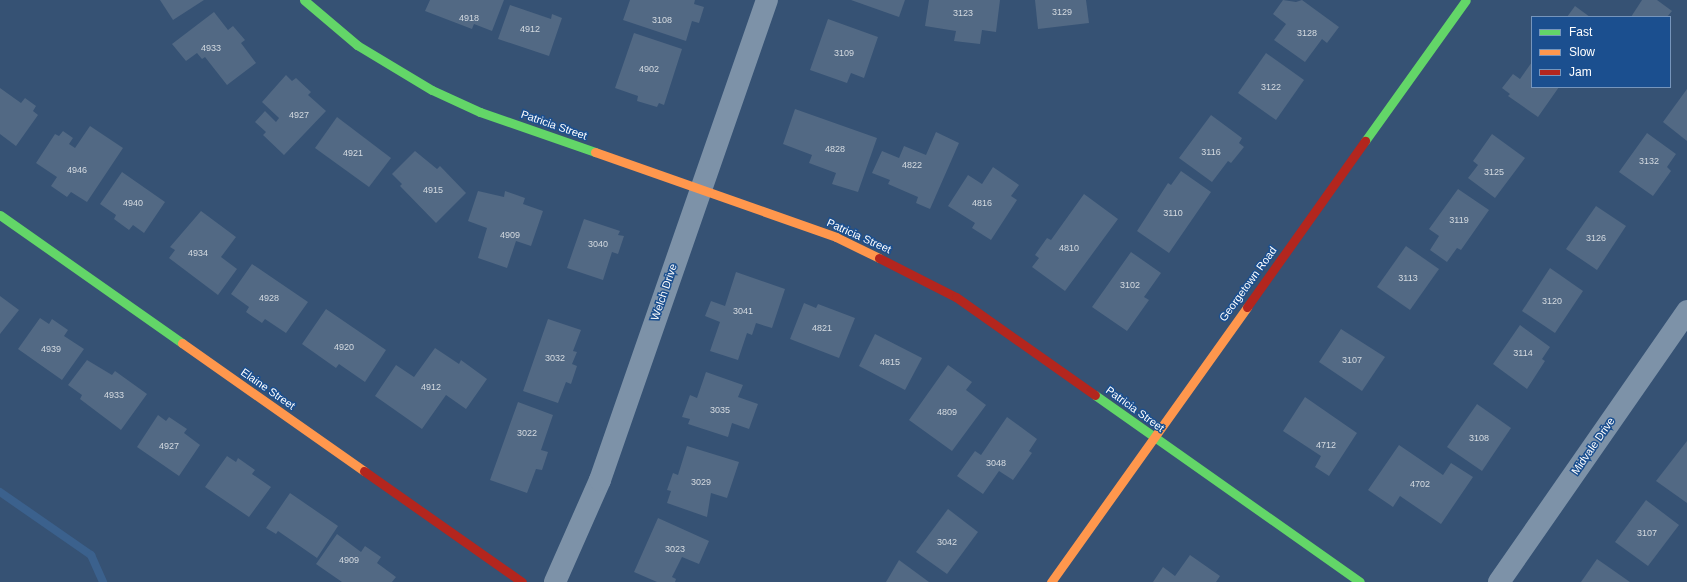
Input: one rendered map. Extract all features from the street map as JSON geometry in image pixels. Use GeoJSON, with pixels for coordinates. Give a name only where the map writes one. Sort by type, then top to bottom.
{"type":"FeatureCollection","features":[{"type":"Feature","properties":{"kind":"street","name":"Patricia Street"},"geometry":{"type":"LineString","coordinates":[[304,0],[357,45],[432,90],[480,112],[700,188],[861,248],[956,297],[1360,582]]}},
{"type":"Feature","properties":{"kind":"street","name":"Welch Drive"},"geometry":{"type":"LineString","coordinates":[[555,582],[600,480],[700,188],[767,0]]}},
{"type":"Feature","properties":{"kind":"street","name":"Georgetown Road"},"geometry":{"type":"LineString","coordinates":[[1051,582],[1466,0]]}},
{"type":"Feature","properties":{"kind":"street","name":"Elaine Street"},"geometry":{"type":"LineString","coordinates":[[0,215],[522,582]]}},
{"type":"Feature","properties":{"kind":"street","name":"Midvale Drive"},"geometry":{"type":"LineString","coordinates":[[1498,582],[1687,311]]}},
{"type":"Feature","properties":{"kind":"building"},"geometry":{"type":"Polygon","coordinates":[[[160,0],[204,0],[173,20],[160,0]]]}},
{"type":"Feature","properties":{"kind":"building"},"geometry":{"type":"Polygon","coordinates":[[[430,0],[504,0],[492,31],[474,24],[472,29],[425,11],[430,0]]]}},
{"type":"Feature","properties":{"kind":"building"},"geometry":{"type":"Polygon","coordinates":[[[630,0],[695,0],[694,4],[704,7],[699,23],[692,21],[686,41],[623,20],[630,0]]]}},
{"type":"Feature","properties":{"kind":"building"},"geometry":{"type":"Polygon","coordinates":[[[851,0],[905,0],[899,17],[851,0]]]}},
{"type":"Feature","properties":{"kind":"building"},"geometry":{"type":"Polygon","coordinates":[[[929,0],[1000,0],[996,32],[982,30],[980,44],[954,41],[956,31],[925,26],[929,0]]]}},
{"type":"Feature","properties":{"kind":"building"},"geometry":{"type":"Polygon","coordinates":[[[1035,0],[1086,0],[1089,23],[1038,29],[1035,0]]]}},
{"type":"Feature","properties":{"kind":"building"},"geometry":{"type":"Polygon","coordinates":[[[1283,0],[1296,2],[1302,0],[1339,27],[1327,43],[1322,39],[1305,62],[1274,40],[1286,24],[1273,14],[1283,0]]]}},
{"type":"Feature","properties":{"kind":"building"},"geometry":{"type":"Polygon","coordinates":[[[1642,0],[1657,0],[1672,11],[1668,16],[1632,16],[1642,0]]]}},
{"type":"Feature","properties":{"kind":"building"},"geometry":{"type":"Polygon","coordinates":[[[510,5],[551,19],[552,14],[562,18],[549,56],[498,39],[510,5]]]}},
{"type":"Feature","properties":{"kind":"building"},"geometry":{"type":"Polygon","coordinates":[[[1575,6],[1589,16],[1568,16],[1575,6]]]}},
{"type":"Feature","properties":{"kind":"building"},"geometry":{"type":"Polygon","coordinates":[[[214,12],[228,30],[233,26],[245,40],[241,43],[256,63],[227,85],[205,57],[202,59],[197,53],[186,61],[172,44],[214,12]]]}},
{"type":"Feature","properties":{"kind":"building"},"geometry":{"type":"Polygon","coordinates":[[[828,19],[878,37],[864,78],[851,73],[847,83],[810,70],[828,19]]]}},
{"type":"Feature","properties":{"kind":"building"},"geometry":{"type":"Polygon","coordinates":[[[634,33],[682,49],[664,105],[659,103],[657,107],[637,101],[638,96],[615,88],[634,33]]]}},
{"type":"Feature","properties":{"kind":"building"},"geometry":{"type":"Polygon","coordinates":[[[1266,53],[1304,80],[1276,120],[1238,93],[1266,53]]]}},
{"type":"Feature","properties":{"kind":"building"},"geometry":{"type":"Polygon","coordinates":[[[1531,63],[1531,88],[1558,88],[1538,117],[1508,96],[1510,94],[1502,88],[1513,74],[1520,79],[1531,63]]]}},
{"type":"Feature","properties":{"kind":"building"},"geometry":{"type":"Polygon","coordinates":[[[286,75],[292,81],[296,78],[311,92],[308,95],[326,111],[284,155],[263,135],[266,132],[255,122],[265,111],[276,122],[279,118],[262,102],[286,75]]]}},
{"type":"Feature","properties":{"kind":"building"},"geometry":{"type":"Polygon","coordinates":[[[0,88],[21,103],[25,98],[36,106],[33,111],[38,115],[16,146],[0,134],[0,88]]]}},
{"type":"Feature","properties":{"kind":"building"},"geometry":{"type":"Polygon","coordinates":[[[1687,89],[1687,141],[1663,122],[1687,89]]]}},
{"type":"Feature","properties":{"kind":"building"},"geometry":{"type":"Polygon","coordinates":[[[795,109],[877,138],[858,192],[832,184],[836,173],[809,163],[812,155],[783,144],[795,109]]]}},
{"type":"Feature","properties":{"kind":"building"},"geometry":{"type":"Polygon","coordinates":[[[1211,115],[1242,138],[1239,143],[1244,147],[1231,163],[1228,161],[1212,182],[1179,158],[1211,115]]]}},
{"type":"Feature","properties":{"kind":"building"},"geometry":{"type":"Polygon","coordinates":[[[337,117],[391,158],[369,187],[315,148],[337,117]]]}},
{"type":"Feature","properties":{"kind":"building"},"geometry":{"type":"Polygon","coordinates":[[[90,126],[123,148],[87,202],[71,192],[67,197],[51,186],[57,177],[36,163],[55,134],[59,136],[63,131],[73,138],[69,144],[75,148],[90,126]]]}},
{"type":"Feature","properties":{"kind":"building"},"geometry":{"type":"Polygon","coordinates":[[[936,132],[959,143],[930,209],[916,203],[918,197],[888,184],[890,180],[872,173],[882,151],[899,158],[904,146],[926,155],[936,132]]]}},
{"type":"Feature","properties":{"kind":"building"},"geometry":{"type":"Polygon","coordinates":[[[1647,133],[1676,154],[1667,167],[1671,171],[1653,196],[1619,172],[1647,133]]]}},
{"type":"Feature","properties":{"kind":"building"},"geometry":{"type":"Polygon","coordinates":[[[1492,134],[1525,158],[1495,198],[1468,178],[1478,165],[1473,161],[1492,134]]]}},
{"type":"Feature","properties":{"kind":"building"},"geometry":{"type":"Polygon","coordinates":[[[415,151],[437,169],[440,166],[466,193],[436,223],[400,186],[402,184],[392,174],[415,151]]]}},
{"type":"Feature","properties":{"kind":"building"},"geometry":{"type":"Polygon","coordinates":[[[993,167],[1019,185],[1011,196],[1017,200],[991,240],[972,228],[975,223],[948,206],[968,175],[982,184],[993,167]]]}},
{"type":"Feature","properties":{"kind":"building"},"geometry":{"type":"Polygon","coordinates":[[[1181,171],[1211,192],[1169,253],[1137,231],[1168,183],[1171,185],[1181,171]]]}},
{"type":"Feature","properties":{"kind":"building"},"geometry":{"type":"Polygon","coordinates":[[[122,172],[165,202],[144,233],[133,225],[129,230],[114,219],[116,215],[100,204],[122,172]]]}},
{"type":"Feature","properties":{"kind":"building"},"geometry":{"type":"Polygon","coordinates":[[[1458,189],[1489,210],[1461,250],[1457,248],[1447,262],[1430,250],[1439,236],[1429,229],[1458,189]]]}},
{"type":"Feature","properties":{"kind":"building"},"geometry":{"type":"Polygon","coordinates":[[[478,191],[504,197],[505,191],[525,198],[523,204],[543,211],[531,246],[516,241],[507,268],[478,258],[487,228],[468,221],[478,191]]]}},
{"type":"Feature","properties":{"kind":"building"},"geometry":{"type":"Polygon","coordinates":[[[1084,194],[1118,219],[1065,291],[1032,267],[1039,258],[1035,255],[1047,238],[1051,240],[1084,194]]]}},
{"type":"Feature","properties":{"kind":"building"},"geometry":{"type":"Polygon","coordinates":[[[1596,206],[1626,226],[1597,270],[1566,249],[1596,206]]]}},
{"type":"Feature","properties":{"kind":"building"},"geometry":{"type":"Polygon","coordinates":[[[201,211],[236,237],[221,257],[237,269],[218,295],[169,258],[175,250],[170,247],[201,211]]]}},
{"type":"Feature","properties":{"kind":"building"},"geometry":{"type":"Polygon","coordinates":[[[584,219],[620,231],[618,235],[624,236],[618,254],[612,252],[603,280],[567,268],[584,219]]]}},
{"type":"Feature","properties":{"kind":"building"},"geometry":{"type":"Polygon","coordinates":[[[1406,246],[1439,269],[1410,310],[1377,287],[1406,246]]]}},
{"type":"Feature","properties":{"kind":"building"},"geometry":{"type":"Polygon","coordinates":[[[1131,252],[1161,273],[1144,297],[1149,300],[1127,331],[1092,307],[1131,252]]]}},
{"type":"Feature","properties":{"kind":"building"},"geometry":{"type":"Polygon","coordinates":[[[252,264],[308,302],[286,333],[265,319],[262,323],[246,312],[249,307],[231,294],[252,264]]]}},
{"type":"Feature","properties":{"kind":"building"},"geometry":{"type":"Polygon","coordinates":[[[1550,268],[1583,291],[1555,333],[1522,311],[1550,268]]]}},
{"type":"Feature","properties":{"kind":"building"},"geometry":{"type":"Polygon","coordinates":[[[736,272],[785,289],[772,328],[756,323],[752,335],[747,333],[738,360],[710,351],[720,322],[705,316],[711,301],[725,306],[736,272]]]}},
{"type":"Feature","properties":{"kind":"building"},"geometry":{"type":"Polygon","coordinates":[[[0,296],[19,310],[0,334],[0,296]]]}},
{"type":"Feature","properties":{"kind":"building"},"geometry":{"type":"Polygon","coordinates":[[[804,303],[816,308],[818,304],[855,318],[839,358],[790,339],[804,303]]]}},
{"type":"Feature","properties":{"kind":"building"},"geometry":{"type":"Polygon","coordinates":[[[326,309],[386,350],[365,382],[339,364],[336,368],[302,344],[326,309]]]}},
{"type":"Feature","properties":{"kind":"building"},"geometry":{"type":"Polygon","coordinates":[[[40,318],[49,324],[52,319],[68,330],[64,336],[84,349],[62,380],[18,349],[40,318]]]}},
{"type":"Feature","properties":{"kind":"building"},"geometry":{"type":"Polygon","coordinates":[[[548,319],[581,330],[573,351],[577,352],[572,364],[577,366],[571,384],[566,382],[558,403],[523,391],[548,319]]]}},
{"type":"Feature","properties":{"kind":"building"},"geometry":{"type":"Polygon","coordinates":[[[1520,325],[1550,347],[1542,359],[1545,361],[1527,389],[1493,364],[1520,325]]]}},
{"type":"Feature","properties":{"kind":"building"},"geometry":{"type":"Polygon","coordinates":[[[1341,329],[1385,357],[1362,391],[1319,362],[1341,329]]]}},
{"type":"Feature","properties":{"kind":"building"},"geometry":{"type":"Polygon","coordinates":[[[875,334],[922,358],[905,390],[859,366],[875,334]]]}},
{"type":"Feature","properties":{"kind":"building"},"geometry":{"type":"Polygon","coordinates":[[[435,348],[459,364],[461,360],[487,379],[466,409],[446,395],[422,429],[375,396],[396,365],[414,377],[435,348]]]}},
{"type":"Feature","properties":{"kind":"building"},"geometry":{"type":"Polygon","coordinates":[[[87,360],[112,375],[115,371],[147,394],[121,430],[80,399],[82,395],[68,385],[87,360]]]}},
{"type":"Feature","properties":{"kind":"building"},"geometry":{"type":"Polygon","coordinates":[[[948,365],[972,382],[966,390],[986,405],[952,451],[909,420],[948,365]]]}},
{"type":"Feature","properties":{"kind":"building"},"geometry":{"type":"Polygon","coordinates":[[[706,372],[743,385],[738,397],[758,404],[749,429],[732,423],[728,437],[688,424],[690,419],[682,417],[690,395],[697,398],[706,372]]]}},
{"type":"Feature","properties":{"kind":"building"},"geometry":{"type":"Polygon","coordinates":[[[1305,397],[1357,433],[1329,476],[1315,467],[1321,456],[1283,431],[1305,397]]]}},
{"type":"Feature","properties":{"kind":"building"},"geometry":{"type":"Polygon","coordinates":[[[518,402],[553,415],[541,450],[548,452],[542,470],[536,469],[527,493],[490,480],[518,402]]]}},
{"type":"Feature","properties":{"kind":"building"},"geometry":{"type":"Polygon","coordinates":[[[1477,404],[1511,428],[1482,471],[1447,447],[1477,404]]]}},
{"type":"Feature","properties":{"kind":"building"},"geometry":{"type":"Polygon","coordinates":[[[158,415],[166,421],[169,417],[187,429],[184,433],[200,445],[179,476],[137,447],[158,415]]]}},
{"type":"Feature","properties":{"kind":"building"},"geometry":{"type":"Polygon","coordinates":[[[1007,417],[1037,439],[1029,451],[1032,453],[1013,480],[999,471],[983,494],[957,476],[975,451],[981,455],[1007,417]]]}},
{"type":"Feature","properties":{"kind":"building"},"geometry":{"type":"Polygon","coordinates":[[[1687,441],[1687,503],[1656,481],[1687,441]]]}},
{"type":"Feature","properties":{"kind":"building"},"geometry":{"type":"Polygon","coordinates":[[[1399,445],[1443,475],[1451,463],[1473,477],[1441,524],[1400,496],[1393,507],[1368,490],[1399,445]]]}},
{"type":"Feature","properties":{"kind":"building"},"geometry":{"type":"Polygon","coordinates":[[[687,446],[739,462],[727,498],[711,493],[707,517],[667,503],[671,491],[667,490],[673,473],[678,475],[687,446]]]}},
{"type":"Feature","properties":{"kind":"building"},"geometry":{"type":"Polygon","coordinates":[[[227,456],[236,462],[238,458],[255,470],[252,474],[271,487],[249,517],[205,487],[227,456]]]}},
{"type":"Feature","properties":{"kind":"building"},"geometry":{"type":"Polygon","coordinates":[[[290,493],[338,526],[317,558],[278,531],[276,534],[266,528],[290,493]]]}},
{"type":"Feature","properties":{"kind":"building"},"geometry":{"type":"Polygon","coordinates":[[[1646,500],[1679,525],[1648,566],[1615,542],[1646,500]]]}},
{"type":"Feature","properties":{"kind":"building"},"geometry":{"type":"Polygon","coordinates":[[[948,509],[978,532],[947,574],[916,552],[948,509]]]}},
{"type":"Feature","properties":{"kind":"building"},"geometry":{"type":"Polygon","coordinates":[[[658,518],[709,541],[699,564],[682,557],[672,577],[676,579],[675,582],[657,582],[634,572],[658,518]]]}},
{"type":"Feature","properties":{"kind":"building"},"geometry":{"type":"Polygon","coordinates":[[[337,534],[361,552],[365,546],[381,557],[377,563],[396,577],[392,582],[342,582],[316,564],[337,534]]]}},
{"type":"Feature","properties":{"kind":"building"},"geometry":{"type":"Polygon","coordinates":[[[1190,555],[1220,576],[1216,582],[1153,582],[1163,567],[1175,576],[1190,555]]]}},
{"type":"Feature","properties":{"kind":"building"},"geometry":{"type":"Polygon","coordinates":[[[1597,559],[1630,582],[1581,582],[1597,559]]]}},
{"type":"Feature","properties":{"kind":"building"},"geometry":{"type":"Polygon","coordinates":[[[899,560],[929,582],[886,582],[899,560]]]}},
{"type":"Feature","properties":{"kind":"waterway"},"geometry":{"type":"LineString","coordinates":[[0,492],[91,555],[103,582]]}},
{"type":"Feature","properties":{"kind":"traffic: fast"},"geometry":{"type":"LineString","coordinates":[[304,0],[357,45],[432,90],[480,112],[595,152]]}},
{"type":"Feature","properties":{"kind":"traffic: fast"},"geometry":{"type":"LineString","coordinates":[[1365,141],[1466,0]]}},
{"type":"Feature","properties":{"kind":"traffic: fast"},"geometry":{"type":"LineString","coordinates":[[0,215],[182,343]]}},
{"type":"Feature","properties":{"kind":"traffic: fast"},"geometry":{"type":"LineString","coordinates":[[1095,395],[1360,582]]}},
{"type":"Feature","properties":{"kind":"traffic: slow"},"geometry":{"type":"LineString","coordinates":[[595,152],[836,237],[879,258]]}},
{"type":"Feature","properties":{"kind":"traffic: slow"},"geometry":{"type":"LineString","coordinates":[[1051,582],[1247,307]]}},
{"type":"Feature","properties":{"kind":"traffic: slow"},"geometry":{"type":"LineString","coordinates":[[182,343],[364,471]]}},
{"type":"Feature","properties":{"kind":"traffic: jam"},"geometry":{"type":"LineString","coordinates":[[1247,307],[1365,141]]}},
{"type":"Feature","properties":{"kind":"traffic: jam"},"geometry":{"type":"LineString","coordinates":[[879,258],[956,297],[1095,395]]}},
{"type":"Feature","properties":{"kind":"traffic: jam"},"geometry":{"type":"LineString","coordinates":[[364,471],[522,582]]}}]}
